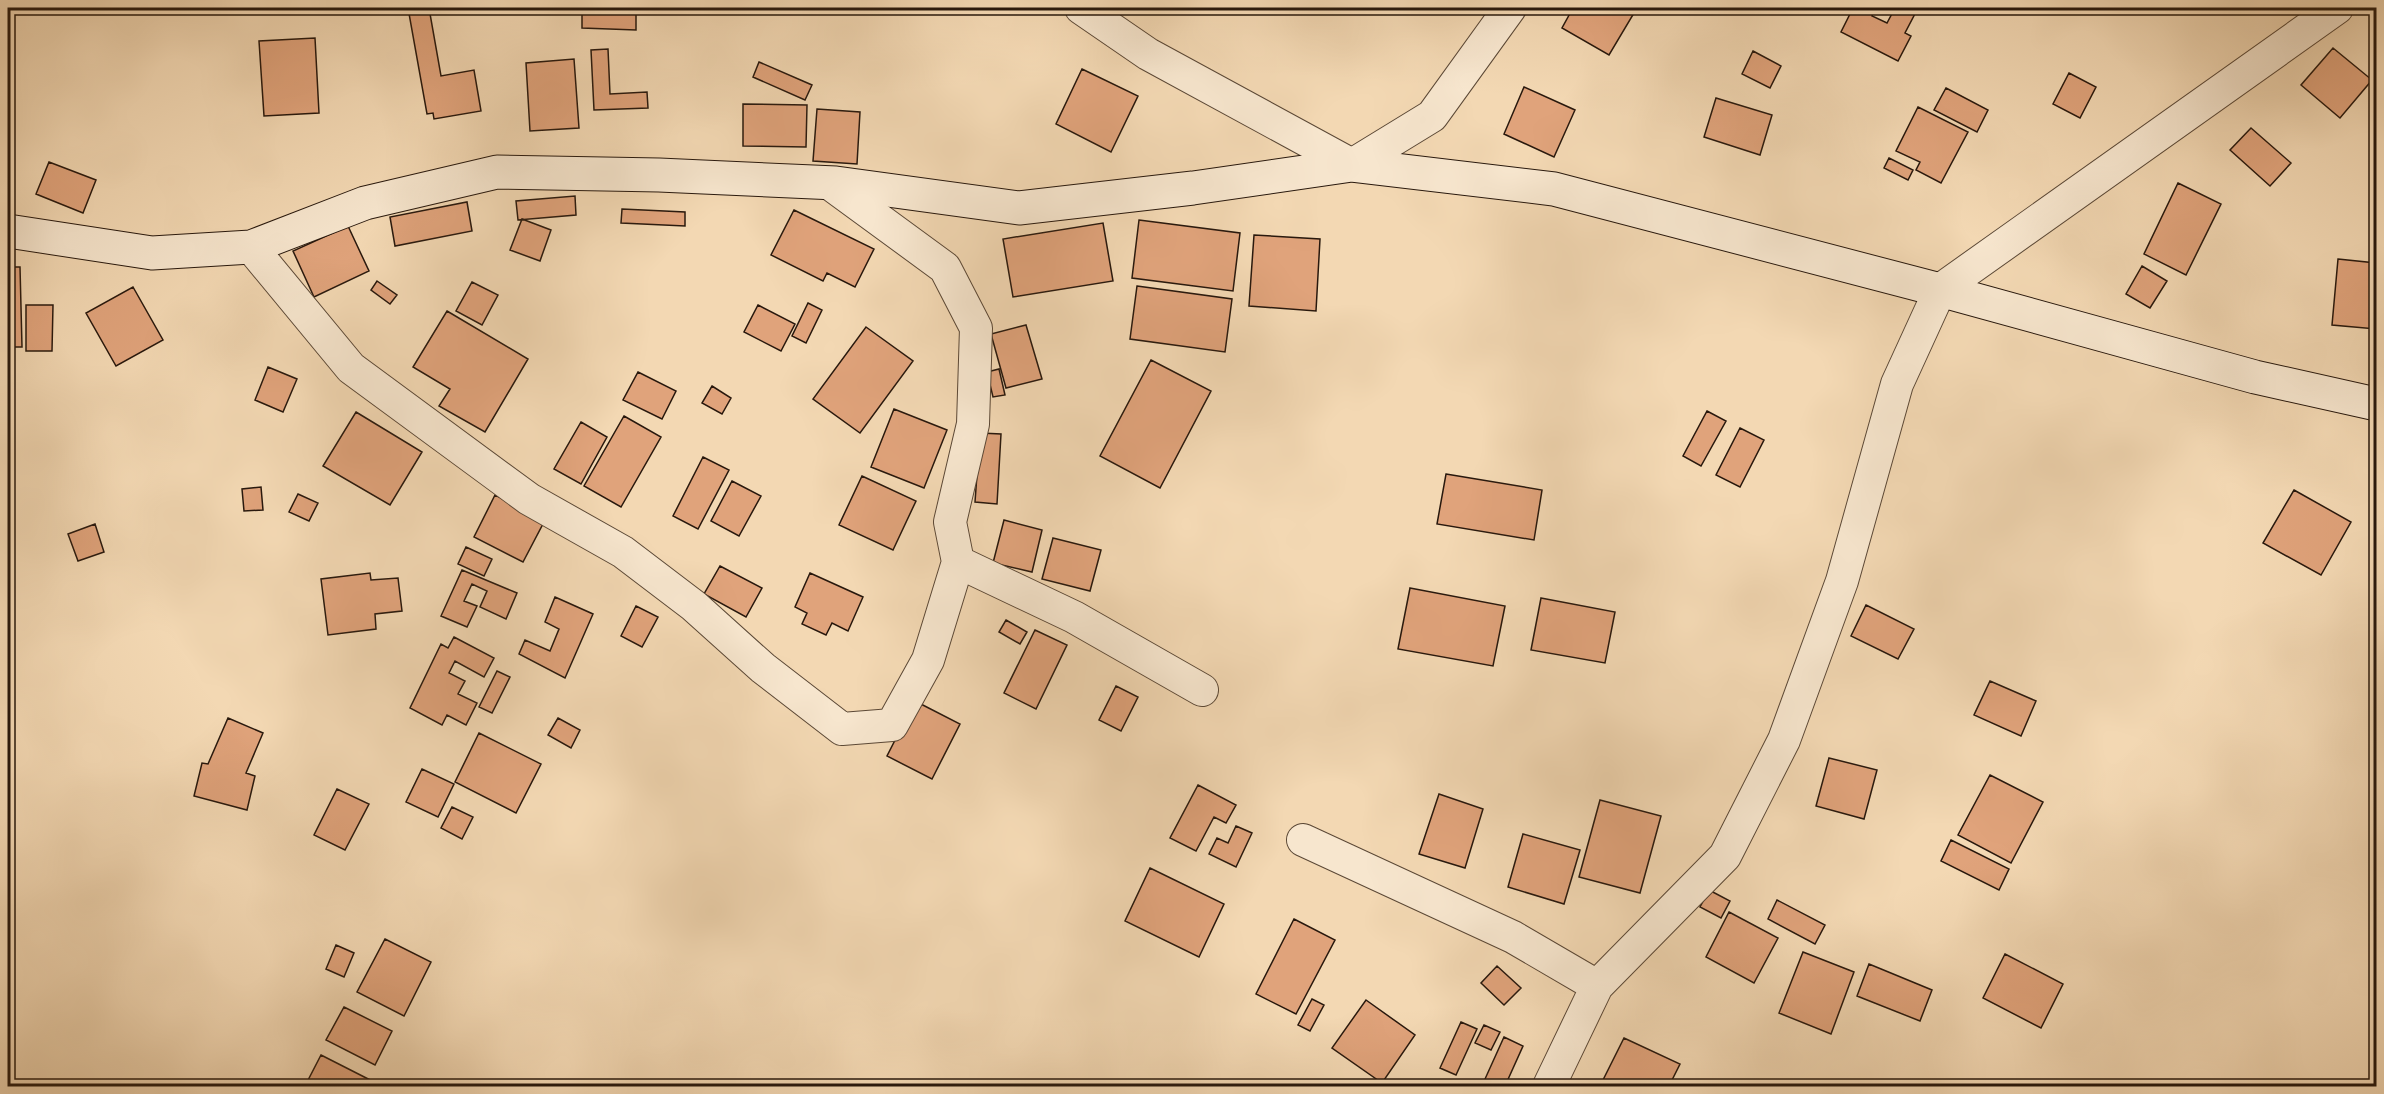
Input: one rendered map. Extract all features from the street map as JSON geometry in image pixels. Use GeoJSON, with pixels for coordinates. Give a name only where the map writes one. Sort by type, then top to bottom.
{"type":"FeatureCollection","features":[{"type":"Feature","properties":{"kind":"street"},"geometry":{"type":"LineString","coordinates":[[1080,8],[1148,54],[1353,165]]}},
{"type":"Feature","properties":{"kind":"street"},"geometry":{"type":"LineString","coordinates":[[1353,165],[1432,116],[1510,8]]}},
{"type":"Feature","properties":{"kind":"street"},"geometry":{"type":"LineString","coordinates":[[1550,1086],[1597,986],[1725,856],[1784,741],[1842,581],[1897,384],[1940,290],[2337,8]]}},
{"type":"Feature","properties":{"kind":"street"},"geometry":{"type":"LineString","coordinates":[[8,231],[152,253],[250,247],[365,203],[497,172],[659,174],[828,183],[1019,208],[1193,188],[1353,165],[1554,189],[1940,290],[2254,378],[2376,404]]}},
{"type":"Feature","properties":{"kind":"street"},"geometry":{"type":"LineString","coordinates":[[250,247],[351,369],[529,499],[623,552],[694,606],[763,668],[842,729],[892,725],[928,660],[958,562],[950,522],[973,424],[976,328],[945,268],[828,183]]}},
{"type":"Feature","properties":{"kind":"street"},"geometry":{"type":"LineString","coordinates":[[958,562],[1074,616],[1202,690]]}},
{"type":"Feature","properties":{"kind":"street"},"geometry":{"type":"LineString","coordinates":[[1303,840],[1513,937],[1597,986]]}},
{"type":"Feature","properties":{"kind":"building"},"geometry":{"type":"Polygon","coordinates":[[[408,8],[429,8],[441,76],[474,70],[481,111],[434,119],[433,113],[427,114],[408,8]]]}},
{"type":"Feature","properties":{"kind":"building"},"geometry":{"type":"Polygon","coordinates":[[[582,8],[636,8],[636,30],[582,28],[582,8]]]}},
{"type":"Feature","properties":{"kind":"building"},"geometry":{"type":"Polygon","coordinates":[[[1573,8],[1637,8],[1609,55],[1562,28],[1573,8]]]}},
{"type":"Feature","properties":{"kind":"building"},"geometry":{"type":"Polygon","coordinates":[[[1853,8],[1876,8],[1872,16],[1887,23],[1895,8],[1918,8],[1905,33],[1911,36],[1898,61],[1841,32],[1853,8]]]}},
{"type":"Feature","properties":{"kind":"building"},"geometry":{"type":"Polygon","coordinates":[[[315,38],[319,113],[264,116],[259,41],[315,38]]]}},
{"type":"Feature","properties":{"kind":"building"},"geometry":{"type":"Polygon","coordinates":[[[2333,48],[2372,80],[2340,118],[2301,85],[2333,48]]]}},
{"type":"Feature","properties":{"kind":"building"},"geometry":{"type":"Polygon","coordinates":[[[608,49],[610,94],[647,92],[648,108],[594,110],[591,50],[608,49]]]}},
{"type":"Feature","properties":{"kind":"building"},"geometry":{"type":"Polygon","coordinates":[[[1753,51],[1781,66],[1770,88],[1742,74],[1753,51]]]}},
{"type":"Feature","properties":{"kind":"building"},"geometry":{"type":"Polygon","coordinates":[[[574,59],[579,128],[530,131],[526,63],[574,59]]]}},
{"type":"Feature","properties":{"kind":"building"},"geometry":{"type":"Polygon","coordinates":[[[759,62],[812,85],[805,100],[753,77],[759,62]]]}},
{"type":"Feature","properties":{"kind":"building"},"geometry":{"type":"Polygon","coordinates":[[[1082,69],[1138,96],[1111,152],[1056,124],[1082,69]]]}},
{"type":"Feature","properties":{"kind":"building"},"geometry":{"type":"Polygon","coordinates":[[[2069,73],[2096,87],[2080,118],[2053,104],[2069,73]]]}},
{"type":"Feature","properties":{"kind":"building"},"geometry":{"type":"Polygon","coordinates":[[[1524,87],[1575,110],[1554,157],[1504,134],[1524,87]]]}},
{"type":"Feature","properties":{"kind":"building"},"geometry":{"type":"Polygon","coordinates":[[[1946,88],[1988,110],[1977,132],[1934,110],[1946,88]]]}},
{"type":"Feature","properties":{"kind":"building"},"geometry":{"type":"Polygon","coordinates":[[[1716,98],[1772,115],[1760,155],[1704,137],[1716,98]]]}},
{"type":"Feature","properties":{"kind":"building"},"geometry":{"type":"Polygon","coordinates":[[[743,104],[807,105],[806,147],[743,146],[743,104]]]}},
{"type":"Feature","properties":{"kind":"building"},"geometry":{"type":"Polygon","coordinates":[[[1918,107],[1968,132],[1941,183],[1916,170],[1920,162],[1896,151],[1918,107]]]}},
{"type":"Feature","properties":{"kind":"building"},"geometry":{"type":"Polygon","coordinates":[[[817,109],[860,112],[857,164],[813,161],[817,109]]]}},
{"type":"Feature","properties":{"kind":"building"},"geometry":{"type":"Polygon","coordinates":[[[2251,128],[2291,163],[2270,186],[2230,150],[2251,128]]]}},
{"type":"Feature","properties":{"kind":"building"},"geometry":{"type":"Polygon","coordinates":[[[1889,158],[1913,170],[1908,180],[1884,168],[1889,158]]]}},
{"type":"Feature","properties":{"kind":"building"},"geometry":{"type":"Polygon","coordinates":[[[49,162],[96,180],[83,213],[36,194],[49,162]]]}},
{"type":"Feature","properties":{"kind":"building"},"geometry":{"type":"Polygon","coordinates":[[[2178,183],[2221,204],[2186,275],[2144,254],[2178,183]]]}},
{"type":"Feature","properties":{"kind":"building"},"geometry":{"type":"Polygon","coordinates":[[[575,196],[576,215],[518,220],[516,201],[575,196]]]}},
{"type":"Feature","properties":{"kind":"building"},"geometry":{"type":"Polygon","coordinates":[[[467,202],[472,231],[395,246],[390,217],[467,202]]]}},
{"type":"Feature","properties":{"kind":"building"},"geometry":{"type":"Polygon","coordinates":[[[622,209],[685,212],[685,226],[621,223],[622,209]]]}},
{"type":"Feature","properties":{"kind":"building"},"geometry":{"type":"Polygon","coordinates":[[[794,210],[874,249],[855,287],[827,273],[823,281],[771,255],[794,210]]]}},
{"type":"Feature","properties":{"kind":"building"},"geometry":{"type":"Polygon","coordinates":[[[522,219],[551,230],[540,261],[510,250],[522,219]]]}},
{"type":"Feature","properties":{"kind":"building"},"geometry":{"type":"Polygon","coordinates":[[[1139,220],[1240,233],[1233,291],[1132,278],[1139,220]]]}},
{"type":"Feature","properties":{"kind":"building"},"geometry":{"type":"Polygon","coordinates":[[[1103,223],[1113,281],[1013,297],[1003,239],[1103,223]]]}},
{"type":"Feature","properties":{"kind":"building"},"geometry":{"type":"Polygon","coordinates":[[[348,226],[369,271],[314,297],[293,251],[348,226]]]}},
{"type":"Feature","properties":{"kind":"building"},"geometry":{"type":"Polygon","coordinates":[[[1254,235],[1320,239],[1316,311],[1249,306],[1254,235]]]}},
{"type":"Feature","properties":{"kind":"building"},"geometry":{"type":"Polygon","coordinates":[[[2338,259],[2376,263],[2376,329],[2332,325],[2338,259]]]}},
{"type":"Feature","properties":{"kind":"building"},"geometry":{"type":"Polygon","coordinates":[[[2142,266],[2167,281],[2150,308],[2126,294],[2142,266]]]}},
{"type":"Feature","properties":{"kind":"building"},"geometry":{"type":"Polygon","coordinates":[[[8,267],[20,267],[22,347],[8,347],[8,267]]]}},
{"type":"Feature","properties":{"kind":"building"},"geometry":{"type":"Polygon","coordinates":[[[377,281],[397,295],[390,304],[371,290],[377,281]]]}},
{"type":"Feature","properties":{"kind":"building"},"geometry":{"type":"Polygon","coordinates":[[[472,282],[498,295],[482,325],[456,311],[472,282]]]}},
{"type":"Feature","properties":{"kind":"building"},"geometry":{"type":"Polygon","coordinates":[[[1137,286],[1232,299],[1225,352],[1130,339],[1137,286]]]}},
{"type":"Feature","properties":{"kind":"building"},"geometry":{"type":"Polygon","coordinates":[[[133,287],[163,340],[116,366],[86,313],[133,287]]]}},
{"type":"Feature","properties":{"kind":"building"},"geometry":{"type":"Polygon","coordinates":[[[808,303],[822,310],[806,343],[792,336],[808,303]]]}},
{"type":"Feature","properties":{"kind":"building"},"geometry":{"type":"Polygon","coordinates":[[[26,305],[53,305],[52,351],[26,351],[26,305]]]}},
{"type":"Feature","properties":{"kind":"building"},"geometry":{"type":"Polygon","coordinates":[[[758,305],[795,324],[781,351],[744,332],[758,305]]]}},
{"type":"Feature","properties":{"kind":"building"},"geometry":{"type":"Polygon","coordinates":[[[447,311],[528,359],[485,432],[439,406],[450,389],[413,367],[447,311]]]}},
{"type":"Feature","properties":{"kind":"building"},"geometry":{"type":"Polygon","coordinates":[[[1026,325],[1042,379],[1006,388],[991,334],[1026,325]]]}},
{"type":"Feature","properties":{"kind":"building"},"geometry":{"type":"Polygon","coordinates":[[[866,327],[913,361],[860,433],[813,399],[866,327]]]}},
{"type":"Feature","properties":{"kind":"building"},"geometry":{"type":"Polygon","coordinates":[[[1151,360],[1211,391],[1160,488],[1100,456],[1151,360]]]}},
{"type":"Feature","properties":{"kind":"building"},"geometry":{"type":"Polygon","coordinates":[[[268,367],[297,379],[283,412],[255,400],[268,367]]]}},
{"type":"Feature","properties":{"kind":"building"},"geometry":{"type":"Polygon","coordinates":[[[999,369],[1005,395],[993,397],[987,372],[999,369]]]}},
{"type":"Feature","properties":{"kind":"building"},"geometry":{"type":"Polygon","coordinates":[[[638,372],[676,391],[662,419],[623,400],[638,372]]]}},
{"type":"Feature","properties":{"kind":"building"},"geometry":{"type":"Polygon","coordinates":[[[712,386],[731,398],[722,414],[702,403],[712,386]]]}},
{"type":"Feature","properties":{"kind":"building"},"geometry":{"type":"Polygon","coordinates":[[[894,409],[947,430],[924,488],[871,467],[894,409]]]}},
{"type":"Feature","properties":{"kind":"building"},"geometry":{"type":"Polygon","coordinates":[[[1707,411],[1726,421],[1701,466],[1683,456],[1707,411]]]}},
{"type":"Feature","properties":{"kind":"building"},"geometry":{"type":"Polygon","coordinates":[[[356,412],[422,452],[390,505],[323,466],[356,412]]]}},
{"type":"Feature","properties":{"kind":"building"},"geometry":{"type":"Polygon","coordinates":[[[624,416],[661,437],[621,507],[584,486],[624,416]]]}},
{"type":"Feature","properties":{"kind":"building"},"geometry":{"type":"Polygon","coordinates":[[[581,422],[607,437],[581,484],[554,469],[581,422]]]}},
{"type":"Feature","properties":{"kind":"building"},"geometry":{"type":"Polygon","coordinates":[[[1740,428],[1764,440],[1740,487],[1716,475],[1740,428]]]}},
{"type":"Feature","properties":{"kind":"building"},"geometry":{"type":"Polygon","coordinates":[[[980,433],[1001,434],[997,504],[975,502],[980,433]]]}},
{"type":"Feature","properties":{"kind":"building"},"geometry":{"type":"Polygon","coordinates":[[[703,457],[729,470],[698,529],[673,516],[703,457]]]}},
{"type":"Feature","properties":{"kind":"building"},"geometry":{"type":"Polygon","coordinates":[[[1446,474],[1542,490],[1534,540],[1437,524],[1446,474]]]}},
{"type":"Feature","properties":{"kind":"building"},"geometry":{"type":"Polygon","coordinates":[[[862,476],[916,501],[893,550],[839,525],[862,476]]]}},
{"type":"Feature","properties":{"kind":"building"},"geometry":{"type":"Polygon","coordinates":[[[732,481],[761,496],[739,536],[711,521],[732,481]]]}},
{"type":"Feature","properties":{"kind":"building"},"geometry":{"type":"Polygon","coordinates":[[[261,487],[263,510],[244,511],[242,489],[261,487]]]}},
{"type":"Feature","properties":{"kind":"building"},"geometry":{"type":"Polygon","coordinates":[[[2294,490],[2351,522],[2321,575],[2263,543],[2294,490]]]}},
{"type":"Feature","properties":{"kind":"building"},"geometry":{"type":"Polygon","coordinates":[[[298,494],[318,503],[309,521],[289,512],[298,494]]]}},
{"type":"Feature","properties":{"kind":"building"},"geometry":{"type":"Polygon","coordinates":[[[495,495],[545,520],[523,562],[474,537],[495,495]]]}},
{"type":"Feature","properties":{"kind":"building"},"geometry":{"type":"Polygon","coordinates":[[[1004,520],[1042,530],[1032,572],[993,563],[1004,520]]]}},
{"type":"Feature","properties":{"kind":"building"},"geometry":{"type":"Polygon","coordinates":[[[95,524],[104,552],[78,561],[68,534],[95,524]]]}},
{"type":"Feature","properties":{"kind":"building"},"geometry":{"type":"Polygon","coordinates":[[[1053,538],[1101,550],[1090,591],[1042,579],[1053,538]]]}},
{"type":"Feature","properties":{"kind":"building"},"geometry":{"type":"Polygon","coordinates":[[[466,547],[492,559],[484,576],[458,564],[466,547]]]}},
{"type":"Feature","properties":{"kind":"building"},"geometry":{"type":"Polygon","coordinates":[[[720,566],[762,588],[746,617],[704,594],[720,566]]]}},
{"type":"Feature","properties":{"kind":"building"},"geometry":{"type":"Polygon","coordinates":[[[462,570],[517,593],[506,619],[480,607],[487,591],[472,584],[464,601],[477,606],[467,627],[441,616],[462,570]]]}},
{"type":"Feature","properties":{"kind":"building"},"geometry":{"type":"Polygon","coordinates":[[[370,573],[371,580],[398,578],[402,611],[375,614],[376,629],[328,635],[321,579],[370,573]]]}},
{"type":"Feature","properties":{"kind":"building"},"geometry":{"type":"Polygon","coordinates":[[[810,573],[863,597],[848,631],[832,623],[826,635],[802,624],[807,613],[795,607],[810,573]]]}},
{"type":"Feature","properties":{"kind":"building"},"geometry":{"type":"Polygon","coordinates":[[[1410,588],[1505,606],[1493,666],[1398,649],[1410,588]]]}},
{"type":"Feature","properties":{"kind":"building"},"geometry":{"type":"Polygon","coordinates":[[[555,597],[593,614],[565,678],[519,654],[525,640],[550,651],[559,629],[545,622],[555,597]]]}},
{"type":"Feature","properties":{"kind":"building"},"geometry":{"type":"Polygon","coordinates":[[[1541,598],[1615,612],[1605,663],[1531,650],[1541,598]]]}},
{"type":"Feature","properties":{"kind":"building"},"geometry":{"type":"Polygon","coordinates":[[[1866,605],[1914,629],[1898,659],[1851,636],[1866,605]]]}},
{"type":"Feature","properties":{"kind":"building"},"geometry":{"type":"Polygon","coordinates":[[[636,606],[658,617],[642,647],[621,636],[636,606]]]}},
{"type":"Feature","properties":{"kind":"building"},"geometry":{"type":"Polygon","coordinates":[[[1006,620],[1027,632],[1020,644],[999,632],[1006,620]]]}},
{"type":"Feature","properties":{"kind":"building"},"geometry":{"type":"Polygon","coordinates":[[[1035,630],[1067,645],[1036,709],[1004,693],[1035,630]]]}},
{"type":"Feature","properties":{"kind":"building"},"geometry":{"type":"Polygon","coordinates":[[[454,637],[494,658],[484,677],[455,661],[449,673],[465,681],[458,694],[477,703],[466,725],[447,715],[442,725],[410,708],[441,644],[448,648],[454,637]]]}},
{"type":"Feature","properties":{"kind":"building"},"geometry":{"type":"Polygon","coordinates":[[[497,671],[510,677],[492,713],[479,707],[497,671]]]}},
{"type":"Feature","properties":{"kind":"building"},"geometry":{"type":"Polygon","coordinates":[[[1990,681],[2036,701],[2021,736],[1974,715],[1990,681]]]}},
{"type":"Feature","properties":{"kind":"building"},"geometry":{"type":"Polygon","coordinates":[[[1116,686],[1138,697],[1121,731],[1099,720],[1116,686]]]}},
{"type":"Feature","properties":{"kind":"building"},"geometry":{"type":"Polygon","coordinates":[[[915,701],[960,724],[932,779],[887,756],[915,701]]]}},
{"type":"Feature","properties":{"kind":"building"},"geometry":{"type":"Polygon","coordinates":[[[228,718],[263,733],[246,773],[255,776],[247,810],[194,796],[202,763],[208,764],[228,718]]]}},
{"type":"Feature","properties":{"kind":"building"},"geometry":{"type":"Polygon","coordinates":[[[558,718],[580,730],[571,748],[548,735],[558,718]]]}},
{"type":"Feature","properties":{"kind":"building"},"geometry":{"type":"Polygon","coordinates":[[[479,733],[541,764],[516,813],[455,782],[479,733]]]}},
{"type":"Feature","properties":{"kind":"building"},"geometry":{"type":"Polygon","coordinates":[[[1829,758],[1877,770],[1864,819],[1816,806],[1829,758]]]}},
{"type":"Feature","properties":{"kind":"building"},"geometry":{"type":"Polygon","coordinates":[[[422,769],[454,784],[438,817],[406,802],[422,769]]]}},
{"type":"Feature","properties":{"kind":"building"},"geometry":{"type":"Polygon","coordinates":[[[1990,775],[2043,802],[2011,863],[1958,835],[1990,775]]]}},
{"type":"Feature","properties":{"kind":"building"},"geometry":{"type":"Polygon","coordinates":[[[1198,785],[1236,805],[1226,823],[1214,817],[1196,851],[1170,838],[1198,785]]]}},
{"type":"Feature","properties":{"kind":"building"},"geometry":{"type":"Polygon","coordinates":[[[337,789],[369,804],[345,850],[314,835],[337,789]]]}},
{"type":"Feature","properties":{"kind":"building"},"geometry":{"type":"Polygon","coordinates":[[[1439,794],[1483,809],[1465,868],[1419,854],[1439,794]]]}},
{"type":"Feature","properties":{"kind":"building"},"geometry":{"type":"Polygon","coordinates":[[[1600,800],[1661,816],[1640,893],[1579,877],[1600,800]]]}},
{"type":"Feature","properties":{"kind":"building"},"geometry":{"type":"Polygon","coordinates":[[[452,807],[473,817],[462,839],[441,828],[452,807]]]}},
{"type":"Feature","properties":{"kind":"building"},"geometry":{"type":"Polygon","coordinates":[[[1236,826],[1252,833],[1236,867],[1209,854],[1217,838],[1228,843],[1236,826]]]}},
{"type":"Feature","properties":{"kind":"building"},"geometry":{"type":"Polygon","coordinates":[[[1523,834],[1580,850],[1564,904],[1508,887],[1523,834]]]}},
{"type":"Feature","properties":{"kind":"building"},"geometry":{"type":"Polygon","coordinates":[[[1951,840],[2009,869],[1999,890],[1941,861],[1951,840]]]}},
{"type":"Feature","properties":{"kind":"building"},"geometry":{"type":"Polygon","coordinates":[[[1150,868],[1224,904],[1199,957],[1125,921],[1150,868]]]}},
{"type":"Feature","properties":{"kind":"building"},"geometry":{"type":"Polygon","coordinates":[[[1709,890],[1730,901],[1721,918],[1700,907],[1709,890]]]}},
{"type":"Feature","properties":{"kind":"building"},"geometry":{"type":"Polygon","coordinates":[[[1777,900],[1825,925],[1815,944],[1768,919],[1777,900]]]}},
{"type":"Feature","properties":{"kind":"building"},"geometry":{"type":"Polygon","coordinates":[[[1729,912],[1778,938],[1754,983],[1706,957],[1729,912]]]}},
{"type":"Feature","properties":{"kind":"building"},"geometry":{"type":"Polygon","coordinates":[[[1294,919],[1335,940],[1296,1014],[1256,994],[1294,919]]]}},
{"type":"Feature","properties":{"kind":"building"},"geometry":{"type":"Polygon","coordinates":[[[385,939],[431,962],[404,1016],[357,992],[385,939]]]}},
{"type":"Feature","properties":{"kind":"building"},"geometry":{"type":"Polygon","coordinates":[[[336,945],[354,953],[344,977],[326,969],[336,945]]]}},
{"type":"Feature","properties":{"kind":"building"},"geometry":{"type":"Polygon","coordinates":[[[1803,952],[1854,972],[1831,1034],[1779,1013],[1803,952]]]}},
{"type":"Feature","properties":{"kind":"building"},"geometry":{"type":"Polygon","coordinates":[[[2005,954],[2063,984],[2041,1028],[1983,998],[2005,954]]]}},
{"type":"Feature","properties":{"kind":"building"},"geometry":{"type":"Polygon","coordinates":[[[1869,964],[1932,990],[1920,1021],[1857,996],[1869,964]]]}},
{"type":"Feature","properties":{"kind":"building"},"geometry":{"type":"Polygon","coordinates":[[[1497,966],[1521,988],[1504,1005],[1481,983],[1497,966]]]}},
{"type":"Feature","properties":{"kind":"building"},"geometry":{"type":"Polygon","coordinates":[[[1312,999],[1324,1005],[1310,1031],[1298,1025],[1312,999]]]}},
{"type":"Feature","properties":{"kind":"building"},"geometry":{"type":"Polygon","coordinates":[[[1366,1000],[1415,1035],[1382,1083],[1332,1048],[1366,1000]]]}},
{"type":"Feature","properties":{"kind":"building"},"geometry":{"type":"Polygon","coordinates":[[[344,1007],[392,1031],[375,1065],[326,1040],[344,1007]]]}},
{"type":"Feature","properties":{"kind":"building"},"geometry":{"type":"Polygon","coordinates":[[[1461,1022],[1477,1029],[1456,1075],[1440,1068],[1461,1022]]]}},
{"type":"Feature","properties":{"kind":"building"},"geometry":{"type":"Polygon","coordinates":[[[1484,1025],[1500,1032],[1491,1050],[1475,1043],[1484,1025]]]}},
{"type":"Feature","properties":{"kind":"building"},"geometry":{"type":"Polygon","coordinates":[[[1504,1037],[1523,1046],[1505,1086],[1501,1086],[1485,1079],[1504,1037]]]}},
{"type":"Feature","properties":{"kind":"building"},"geometry":{"type":"Polygon","coordinates":[[[1624,1038],[1680,1064],[1669,1086],[1600,1086],[1624,1038]]]}},
{"type":"Feature","properties":{"kind":"building"},"geometry":{"type":"Polygon","coordinates":[[[321,1055],[382,1086],[305,1086],[321,1055]]]}}]}
